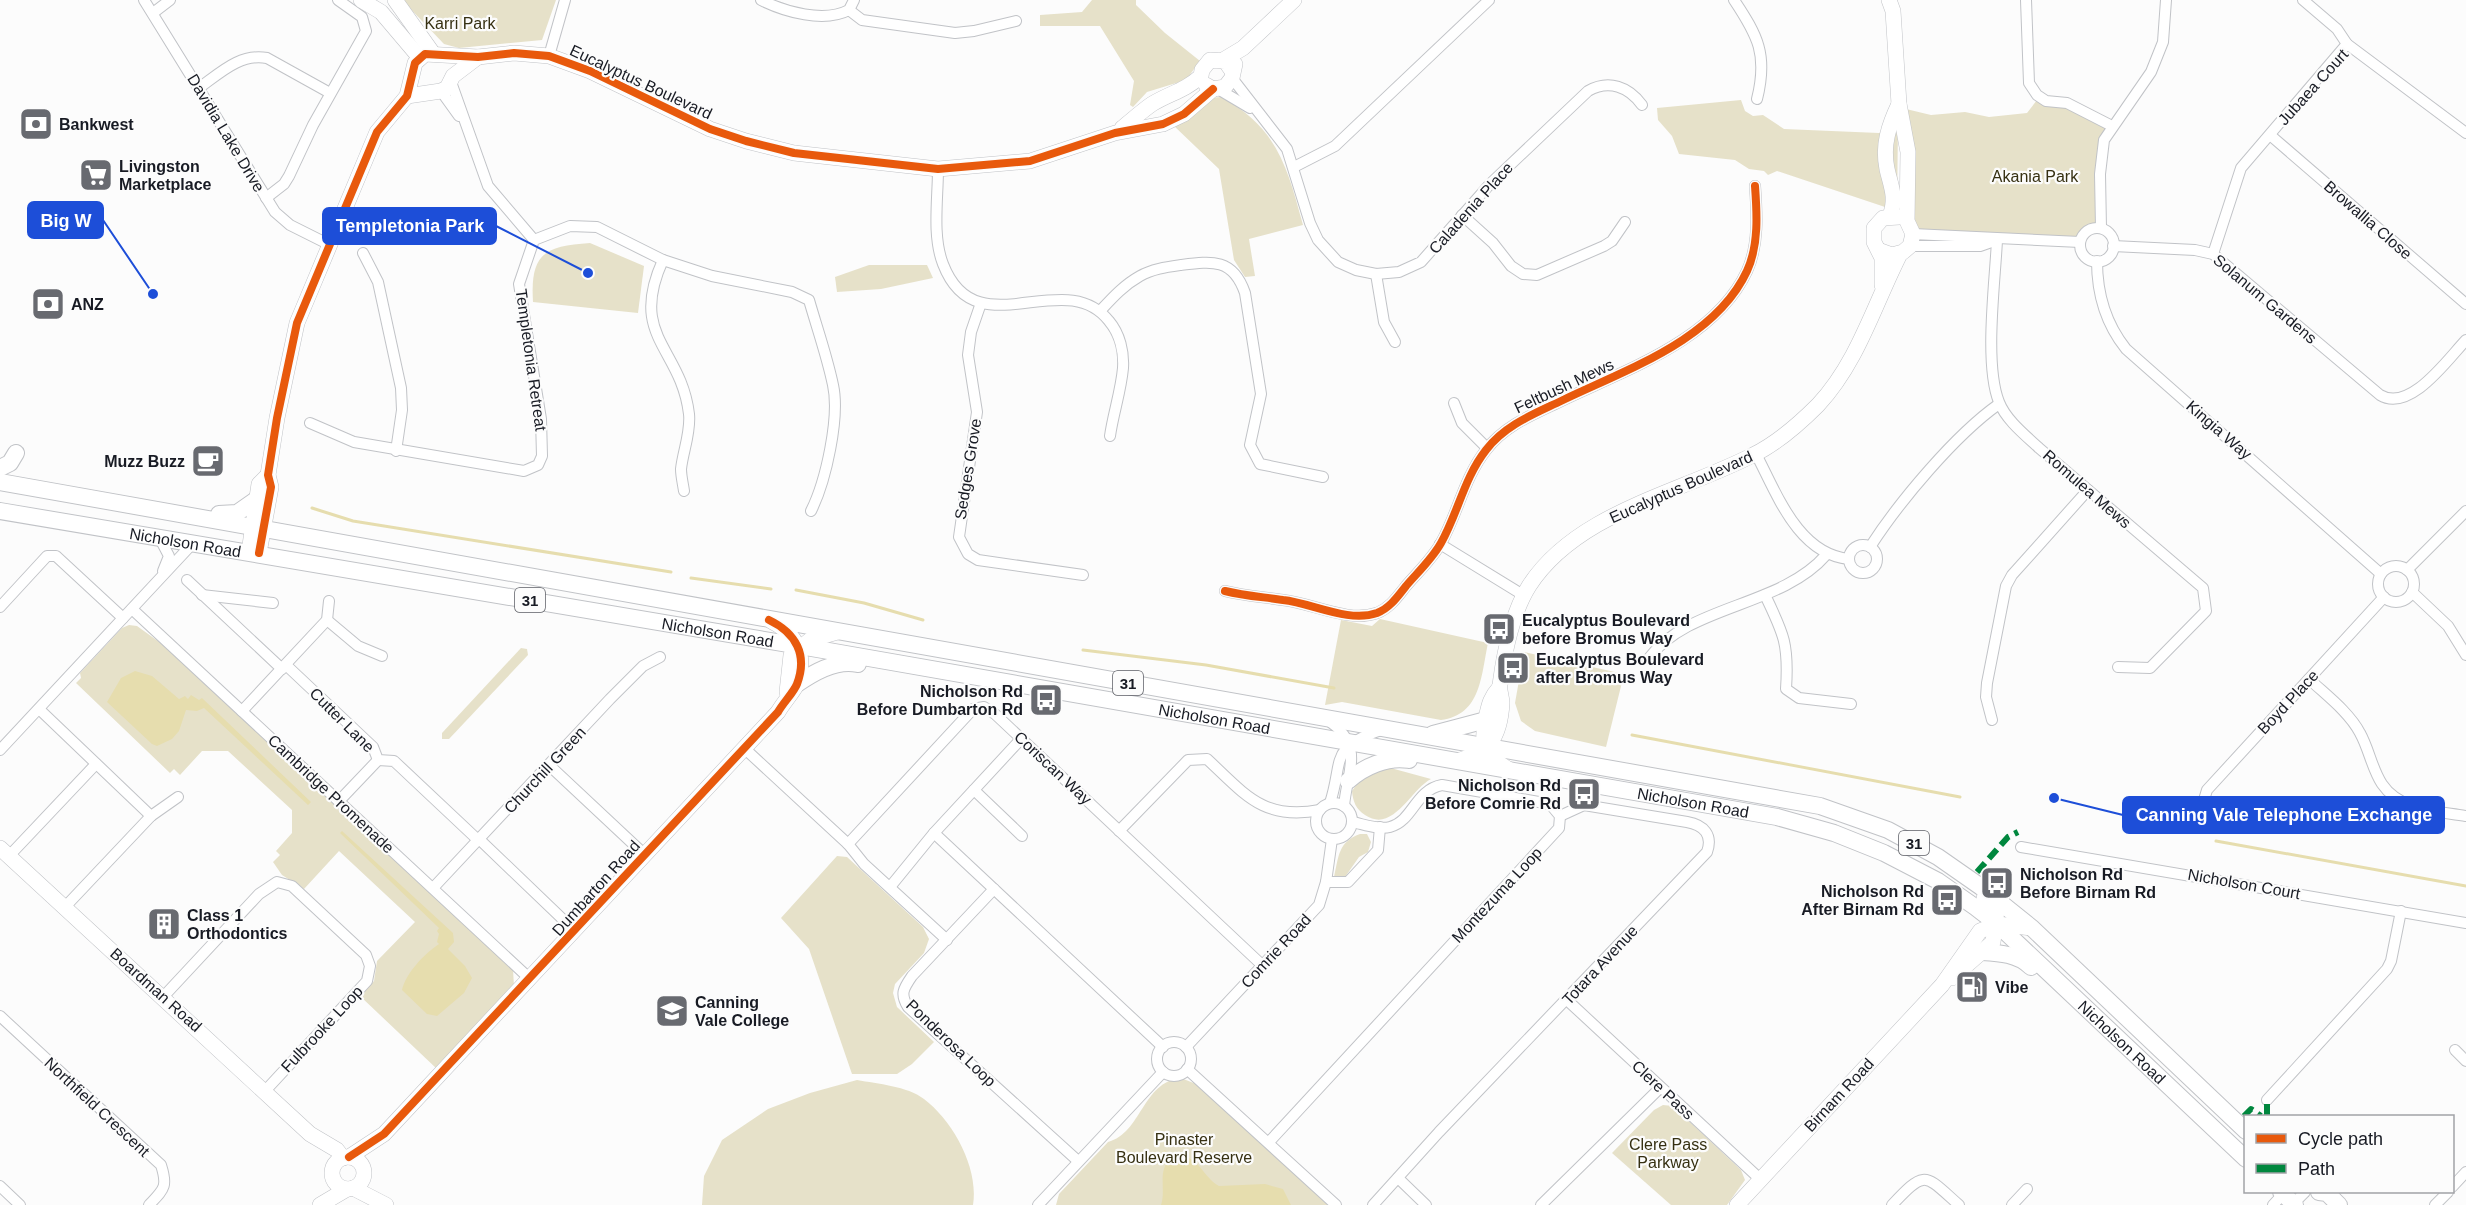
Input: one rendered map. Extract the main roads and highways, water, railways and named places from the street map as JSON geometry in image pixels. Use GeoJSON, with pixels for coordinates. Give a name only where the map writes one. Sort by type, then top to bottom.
{"type":"FeatureCollection","features":[{"type":"Feature","properties":{"kind":"main road"},"geometry":{"type":"LineString","coordinates":[[0,468],[10,463],[16,453]]}},
{"type":"Feature","properties":{"kind":"main road","name":"Nicholson Road"},"geometry":{"type":"LineString","coordinates":[[0,482],[259,526],[769,620],[1486,747],[1788,798],[1868,822],[1914,843],[1964,874],[2032,928],[2244,1129]]}},
{"type":"Feature","properties":{"kind":"main road"},"geometry":{"type":"LineString","coordinates":[[201,516],[237,513],[257,499]]}},
{"type":"Feature","properties":{"kind":"main road","name":"Nicholson Road"},"geometry":{"type":"LineString","coordinates":[[0,511],[800,646],[1777,818],[1834,833],[1884,853],[1938,881],[1997,924],[2244,1157]]}},
{"type":"Feature","properties":{"kind":"main road"},"geometry":{"type":"LineString","coordinates":[[792,690],[812,674],[845,661],[928,678],[959,675]]}},
{"type":"Feature","properties":{"kind":"main road"},"geometry":{"type":"LineString","coordinates":[[1426,736],[1486,720]]}},
{"type":"Feature","properties":{"kind":"main road"},"geometry":{"type":"LineString","coordinates":[[1348,781],[1364,769],[1380,763],[1402,759],[1425,764],[1450,761]]}},
{"type":"Feature","properties":{"kind":"main road"},"geometry":{"type":"LineString","coordinates":[[1982,952],[1999,953],[2023,959],[2136,1065],[2151,1071]]}},
{"type":"Feature","properties":{"kind":"main road"},"geometry":{"type":"LineString","coordinates":[[2312,1193],[2325,1205]]}},
{"type":"Feature","properties":{"kind":"main road"},"geometry":{"type":"LineString","coordinates":[[2327,1193],[2339,1205]]}},
{"type":"Feature","properties":{"kind":"waterway"},"geometry":{"type":"LineString","coordinates":[[312,508],[353,521],[671,572]]}},
{"type":"Feature","properties":{"kind":"waterway"},"geometry":{"type":"LineString","coordinates":[[691,578],[771,589]]}},
{"type":"Feature","properties":{"kind":"waterway"},"geometry":{"type":"LineString","coordinates":[[796,590],[864,603],[923,620]]}},
{"type":"Feature","properties":{"kind":"waterway"},"geometry":{"type":"LineString","coordinates":[[1083,650],[1206,665],[1334,688]]}},
{"type":"Feature","properties":{"kind":"waterway"},"geometry":{"type":"LineString","coordinates":[[1632,735],[1960,797]]}},
{"type":"Feature","properties":{"kind":"waterway"},"geometry":{"type":"LineString","coordinates":[[2216,841],[2466,886]]}},
{"type":"Feature","properties":{"kind":"place","name":"Bankwest"},"geometry":{"type":"Point","coordinates":[36,124]}},
{"type":"Feature","properties":{"kind":"place","name":"Livingston Marketplace"},"geometry":{"type":"Point","coordinates":[96,175]}},
{"type":"Feature","properties":{"kind":"place","name":"Templetonia Park"},"geometry":{"type":"Point","coordinates":[588,273]}},
{"type":"Feature","properties":{"kind":"place","name":"Big W"},"geometry":{"type":"Point","coordinates":[153,294]}},
{"type":"Feature","properties":{"kind":"place","name":"ANZ"},"geometry":{"type":"Point","coordinates":[48,304]}},
{"type":"Feature","properties":{"kind":"place","name":"Muzz Buzz"},"geometry":{"type":"Point","coordinates":[208,461]}},
{"type":"Feature","properties":{"kind":"place","name":"Eucalyptus Boulevard before Bromus Way"},"geometry":{"type":"Point","coordinates":[1499,629]}},
{"type":"Feature","properties":{"kind":"place","name":"Eucalyptus Boulevard after Bromus Way"},"geometry":{"type":"Point","coordinates":[1513,668]}},
{"type":"Feature","properties":{"kind":"place","name":"Nicholson Rd Before Dumbarton Rd"},"geometry":{"type":"Point","coordinates":[1046,700]}},
{"type":"Feature","properties":{"kind":"place","name":"Nicholson Rd Before Comrie Rd"},"geometry":{"type":"Point","coordinates":[1584,794]}},
{"type":"Feature","properties":{"kind":"place","name":"Canning Vale Telephone Exchange"},"geometry":{"type":"Point","coordinates":[2054,798]}},
{"type":"Feature","properties":{"kind":"place","name":"Nicholson Rd Before Birnam Rd"},"geometry":{"type":"Point","coordinates":[1997,883]}},
{"type":"Feature","properties":{"kind":"place","name":"Nicholson Rd After Birnam Rd"},"geometry":{"type":"Point","coordinates":[1947,900]}},
{"type":"Feature","properties":{"kind":"place","name":"Class 1 Orthodontics"},"geometry":{"type":"Point","coordinates":[164,924]}},
{"type":"Feature","properties":{"kind":"place","name":"Vibe"},"geometry":{"type":"Point","coordinates":[1972,987]}},
{"type":"Feature","properties":{"kind":"place","name":"Canning Vale College"},"geometry":{"type":"Point","coordinates":[672,1011]}},
{"type":"Feature","properties":{"kind":"park label","name":"Karri Park"},"geometry":{"type":"Point","coordinates":[460,23]}},
{"type":"Feature","properties":{"kind":"park label","name":"Akania Park"},"geometry":{"type":"Point","coordinates":[2035,176]}},
{"type":"Feature","properties":{"kind":"park label","name":"Pinaster Boulevard Reserve"},"geometry":{"type":"Point","coordinates":[1184,1148]}},
{"type":"Feature","properties":{"kind":"park label","name":"Clere Pass Parkway"},"geometry":{"type":"Point","coordinates":[1668,1153]}}]}
